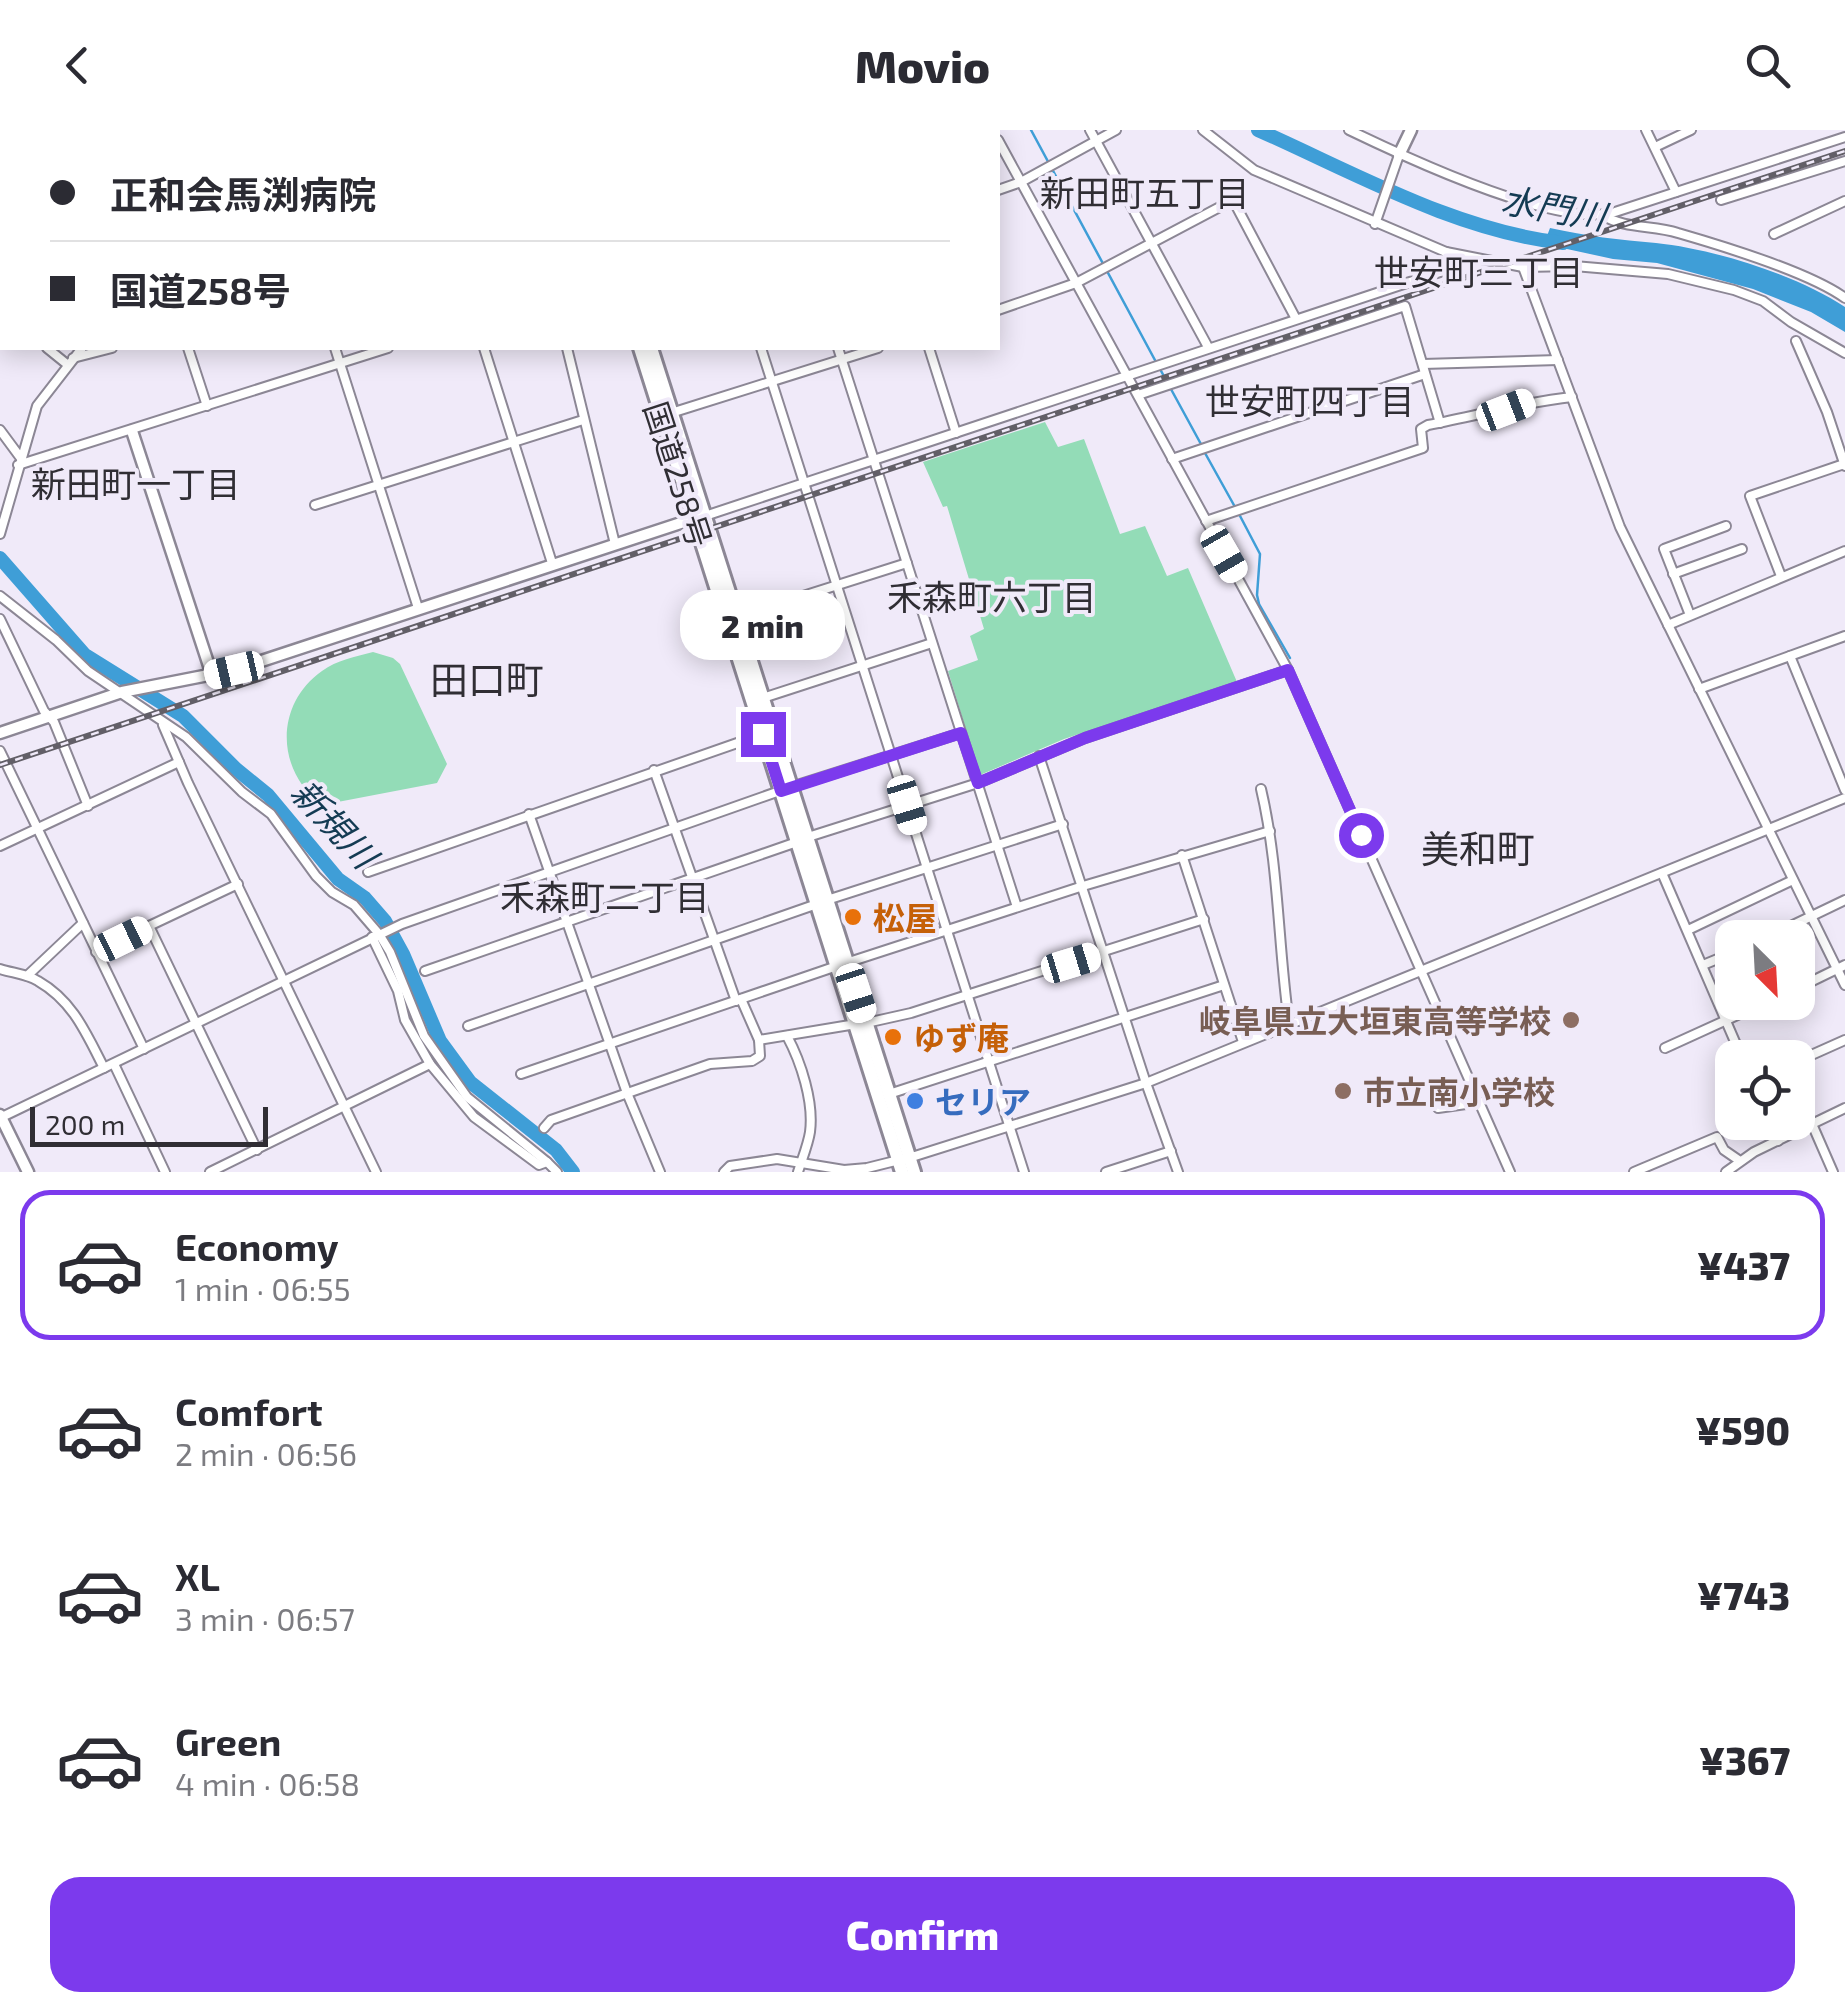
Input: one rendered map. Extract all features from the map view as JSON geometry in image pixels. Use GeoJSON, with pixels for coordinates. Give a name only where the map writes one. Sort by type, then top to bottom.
{"type":"FeatureCollection","features":[{"type":"Feature","properties":{"kind":"highway","name":"国道258号"},"geometry":{"type":"LineString","coordinates":[[641,350],[737,617],[786,789],[906,1166]]}},
{"type":"Feature","properties":{"kind":"highway","name":"国道258号"},"geometry":{"type":"LineString","coordinates":[[652,350],[763,734],[786,789]]}},
{"type":"Feature","properties":{"kind":"highway","name":"国道258号"},"geometry":{"type":"LineString","coordinates":[[861,1024],[889,1094],[906,1166]]}},
{"type":"Feature","properties":{"kind":"street"},"geometry":{"type":"LineString","coordinates":[[1090,130],[1208,348]]}},
{"type":"Feature","properties":{"kind":"street"},"geometry":{"type":"LineString","coordinates":[[1000,189],[1021,182],[1116,130]]}},
{"type":"Feature","properties":{"kind":"street"},"geometry":{"type":"LineString","coordinates":[[1203,130],[1254,170],[1446,252],[1523,266],[1668,274],[1734,290],[1763,301],[1845,353]]}},
{"type":"Feature","properties":{"kind":"street"},"geometry":{"type":"LineString","coordinates":[[1349,130],[1397,158],[1536,206],[1677,232],[1811,280],[1845,298]]}},
{"type":"Feature","properties":{"kind":"street"},"geometry":{"type":"LineString","coordinates":[[1376,222],[1397,158],[1411,130]]}},
{"type":"Feature","properties":{"kind":"street"},"geometry":{"type":"LineString","coordinates":[[1646,130],[1676,192]]}},
{"type":"Feature","properties":{"kind":"street"},"geometry":{"type":"LineString","coordinates":[[1655,147],[1691,130]]}},
{"type":"Feature","properties":{"kind":"street"},"geometry":{"type":"LineString","coordinates":[[1602,216],[1844,133]]}},
{"type":"Feature","properties":{"kind":"street"},"geometry":{"type":"LineString","coordinates":[[1000,144],[1288,670],[1510,1172]]}},
{"type":"Feature","properties":{"kind":"street"},"geometry":{"type":"LineString","coordinates":[[1721,200],[1845,161]]}},
{"type":"Feature","properties":{"kind":"street"},"geometry":{"type":"LineString","coordinates":[[1000,309],[1076,284],[1233,200],[1296,319]]}},
{"type":"Feature","properties":{"kind":"street"},"geometry":{"type":"LineString","coordinates":[[1774,234],[1845,201]]}},
{"type":"Feature","properties":{"kind":"street"},"geometry":{"type":"LineString","coordinates":[[0,732],[128,691],[212,675],[875,461],[1440,272],[1448,260],[1446,252]]}},
{"type":"Feature","properties":{"kind":"street"},"geometry":{"type":"LineString","coordinates":[[1523,266],[1620,527],[1793,880],[1841,967],[1845,984]]}},
{"type":"Feature","properties":{"kind":"street"},"geometry":{"type":"LineString","coordinates":[[1138,395],[1405,306],[1440,423]]}},
{"type":"Feature","properties":{"kind":"street"},"geometry":{"type":"LineString","coordinates":[[1782,576],[1750,496],[1845,465],[1796,341]]}},
{"type":"Feature","properties":{"kind":"street"},"geometry":{"type":"LineString","coordinates":[[50,350],[70,362],[106,350]]}},
{"type":"Feature","properties":{"kind":"street"},"geometry":{"type":"LineString","coordinates":[[0,534],[37,406],[80,350]]}},
{"type":"Feature","properties":{"kind":"street"},"geometry":{"type":"LineString","coordinates":[[189,350],[207,406]]}},
{"type":"Feature","properties":{"kind":"street"},"geometry":{"type":"LineString","coordinates":[[336,350],[418,608]]}},
{"type":"Feature","properties":{"kind":"street"},"geometry":{"type":"LineString","coordinates":[[19,461],[132,431],[381,350]]}},
{"type":"Feature","properties":{"kind":"street"},"geometry":{"type":"LineString","coordinates":[[485,350],[552,563]]}},
{"type":"Feature","properties":{"kind":"street"},"geometry":{"type":"LineString","coordinates":[[567,350],[615,544]]}},
{"type":"Feature","properties":{"kind":"street"},"geometry":{"type":"LineString","coordinates":[[763,350],[1024,1172]]}},
{"type":"Feature","properties":{"kind":"street"},"geometry":{"type":"LineString","coordinates":[[839,350],[1017,907]]}},
{"type":"Feature","properties":{"kind":"street"},"geometry":{"type":"LineString","coordinates":[[672,413],[871,350]]}},
{"type":"Feature","properties":{"kind":"street"},"geometry":{"type":"LineString","coordinates":[[930,350],[956,432]]}},
{"type":"Feature","properties":{"kind":"street"},"geometry":{"type":"LineString","coordinates":[[1172,458],[1424,369],[1558,360]]}},
{"type":"Feature","properties":{"kind":"street"},"geometry":{"type":"LineString","coordinates":[[1206,521],[1422,448],[1422,429],[1529,401],[1572,397]]}},
{"type":"Feature","properties":{"kind":"street"},"geometry":{"type":"LineString","coordinates":[[315,505],[583,420]]}},
{"type":"Feature","properties":{"kind":"street"},"geometry":{"type":"LineString","coordinates":[[0,430],[19,461]]}},
{"type":"Feature","properties":{"kind":"street"},"geometry":{"type":"LineString","coordinates":[[132,431],[212,675]]}},
{"type":"Feature","properties":{"kind":"street"},"geometry":{"type":"LineString","coordinates":[[1690,616],[1664,550],[1726,526]]}},
{"type":"Feature","properties":{"kind":"street"},"geometry":{"type":"LineString","coordinates":[[1673,574],[1742,549]]}},
{"type":"Feature","properties":{"kind":"street"},"geometry":{"type":"LineString","coordinates":[[1668,625],[1845,551]]}},
{"type":"Feature","properties":{"kind":"street"},"geometry":{"type":"LineString","coordinates":[[737,617],[907,563]]}},
{"type":"Feature","properties":{"kind":"street"},"geometry":{"type":"LineString","coordinates":[[0,596],[56,640],[88,672],[128,691],[162,723],[186,737],[242,792],[271,814],[316,876],[332,892],[354,904],[390,952],[413,1013],[440,1061],[467,1097],[543,1163]]}},
{"type":"Feature","properties":{"kind":"street"},"geometry":{"type":"LineString","coordinates":[[0,619],[54,722],[88,806]]}},
{"type":"Feature","properties":{"kind":"street"},"geometry":{"type":"LineString","coordinates":[[1699,689],[1845,636]]}},
{"type":"Feature","properties":{"kind":"street"},"geometry":{"type":"LineString","coordinates":[[763,698],[932,643]]}},
{"type":"Feature","properties":{"kind":"street"},"geometry":{"type":"LineString","coordinates":[[1790,656],[1845,790]]}},
{"type":"Feature","properties":{"kind":"street"},"geometry":{"type":"LineString","coordinates":[[425,972],[692,877],[978,783],[1147,716],[1288,670]]}},
{"type":"Feature","properties":{"kind":"street"},"geometry":{"type":"LineString","coordinates":[[162,723],[376,1172]]}},
{"type":"Feature","properties":{"kind":"street"},"geometry":{"type":"LineString","coordinates":[[28,1172],[0,1117],[377,935],[786,789],[961,733]]}},
{"type":"Feature","properties":{"kind":"street"},"geometry":{"type":"LineString","coordinates":[[368,872],[763,734]]}},
{"type":"Feature","properties":{"kind":"street"},"geometry":{"type":"LineString","coordinates":[[0,751],[144,1049]]}},
{"type":"Feature","properties":{"kind":"street"},"geometry":{"type":"LineString","coordinates":[[1039,756],[1178,1172]]}},
{"type":"Feature","properties":{"kind":"street"},"geometry":{"type":"LineString","coordinates":[[0,846],[179,762]]}},
{"type":"Feature","properties":{"kind":"street"},"geometry":{"type":"LineString","coordinates":[[544,1128],[551,1120],[710,1064],[752,1061],[760,1056],[759,1040],[714,939],[654,770]]}},
{"type":"Feature","properties":{"kind":"street"},"geometry":{"type":"LineString","coordinates":[[1261,789],[1270,830],[1289,1023]]}},
{"type":"Feature","properties":{"kind":"street"},"geometry":{"type":"LineString","coordinates":[[724,1172],[730,1166],[777,1159],[799,1169],[906,1166],[1010,1126],[1146,1083],[1845,798]]}},
{"type":"Feature","properties":{"kind":"street"},"geometry":{"type":"LineString","coordinates":[[529,814],[609,1044],[660,1172]]}},
{"type":"Feature","properties":{"kind":"street"},"geometry":{"type":"LineString","coordinates":[[468,1026],[822,902],[1062,824]]}},
{"type":"Feature","properties":{"kind":"street"},"geometry":{"type":"LineString","coordinates":[[521,1074],[842,964],[1270,830]]}},
{"type":"Feature","properties":{"kind":"street"},"geometry":{"type":"LineString","coordinates":[[1182,855],[1243,1042]]}},
{"type":"Feature","properties":{"kind":"street"},"geometry":{"type":"LineString","coordinates":[[1662,873],[1735,1040]]}},
{"type":"Feature","properties":{"kind":"street"},"geometry":{"type":"LineString","coordinates":[[1688,930],[1793,880]]}},
{"type":"Feature","properties":{"kind":"street"},"geometry":{"type":"LineString","coordinates":[[96,952],[238,884]]}},
{"type":"Feature","properties":{"kind":"street"},"geometry":{"type":"LineString","coordinates":[[1804,920],[1845,900]]}},
{"type":"Feature","properties":{"kind":"street"},"geometry":{"type":"LineString","coordinates":[[759,1040],[911,1013],[1204,919]]}},
{"type":"Feature","properties":{"kind":"street"},"geometry":{"type":"LineString","coordinates":[[27,976],[82,923]]}},
{"type":"Feature","properties":{"kind":"street"},"geometry":{"type":"LineString","coordinates":[[149,926],[257,1150]]}},
{"type":"Feature","properties":{"kind":"street"},"geometry":{"type":"LineString","coordinates":[[377,935],[398,991],[404,1020],[430,1064],[474,1117],[556,1172]]}},
{"type":"Feature","properties":{"kind":"street"},"geometry":{"type":"LineString","coordinates":[[1703,965],[1715,960]]}},
{"type":"Feature","properties":{"kind":"street"},"geometry":{"type":"LineString","coordinates":[[1815,980],[1841,967]]}},
{"type":"Feature","properties":{"kind":"street"},"geometry":{"type":"LineString","coordinates":[[0,969],[36,979],[76,1013],[104,1068]]}},
{"type":"Feature","properties":{"kind":"street"},"geometry":{"type":"LineString","coordinates":[[889,1094],[1224,985]]}},
{"type":"Feature","properties":{"kind":"street"},"geometry":{"type":"LineString","coordinates":[[1666,1048],[1727,1021]]}},
{"type":"Feature","properties":{"kind":"street"},"geometry":{"type":"LineString","coordinates":[[787,1036],[802,1072],[810,1109],[810,1132],[799,1169]]}},
{"type":"Feature","properties":{"kind":"street"},"geometry":{"type":"LineString","coordinates":[[1815,1053],[1845,1040]]}},
{"type":"Feature","properties":{"kind":"street"},"geometry":{"type":"LineString","coordinates":[[114,1064],[166,1172]]}},
{"type":"Feature","properties":{"kind":"street"},"geometry":{"type":"LineString","coordinates":[[210,1172],[430,1064]]}},
{"type":"Feature","properties":{"kind":"street"},"geometry":{"type":"LineString","coordinates":[[1438,1108],[1480,1102]]}},
{"type":"Feature","properties":{"kind":"street"},"geometry":{"type":"LineString","coordinates":[[1815,1123],[1845,1108]]}},
{"type":"Feature","properties":{"kind":"street"},"geometry":{"type":"LineString","coordinates":[[1815,1131],[1834,1172]]}},
{"type":"Feature","properties":{"kind":"street"},"geometry":{"type":"LineString","coordinates":[[1634,1172],[1717,1137],[1724,1150],[1740,1161]]}},
{"type":"Feature","properties":{"kind":"street"},"geometry":{"type":"LineString","coordinates":[[1726,1172],[1778,1140]]}},
{"type":"Feature","properties":{"kind":"street"},"geometry":{"type":"LineString","coordinates":[[1106,1172],[1170,1152]]}},
{"type":"Feature","properties":{"kind":"street"},"geometry":{"type":"LineString","coordinates":[[530,1172],[543,1163]]}},
{"type":"Feature","properties":{"kind":"green space"},"geometry":{"type":"Polygon","coordinates":[[[1045,422],[1058,447],[1084,439],[1120,534],[1145,526],[1167,576],[1188,568],[1237,682],[1064,739],[980,775],[948,671],[978,660],[970,636],[984,629],[947,506],[943,507],[923,462],[1045,422]]]}},
{"type":"Feature","properties":{"kind":"green space"},"geometry":{"type":"Polygon","coordinates":[[[373,652],[400,664],[447,764],[437,783],[322,805],[296,775],[289,757],[289,720],[295,702],[322,671],[340,661],[373,652]]]}},
{"type":"Feature","properties":{"kind":"water","name":"水門川"},"geometry":{"type":"Polygon","coordinates":[[[1550,228],[1679,246],[1754,265],[1803,284],[1845,307],[1845,332],[1811,312],[1753,289],[1657,263],[1613,259],[1544,244],[1550,228]]]}},
{"type":"Feature","properties":{"kind":"waterway"},"geometry":{"type":"LineString","coordinates":[[1031,130],[1156,362]]}},
{"type":"Feature","properties":{"kind":"waterway","name":"水門川"},"geometry":{"type":"LineString","coordinates":[[1258,130],[1445,213],[1523,236],[1563,243]]}},
{"type":"Feature","properties":{"kind":"waterway"},"geometry":{"type":"LineString","coordinates":[[1160,369],[1202,446]]}},
{"type":"Feature","properties":{"kind":"waterway"},"geometry":{"type":"LineString","coordinates":[[1205,453],[1235,507]]}},
{"type":"Feature","properties":{"kind":"waterway"},"geometry":{"type":"LineString","coordinates":[[1239,514],[1260,554],[1259,604],[1290,658]]}},
{"type":"Feature","properties":{"kind":"waterway","name":"新規川"},"geometry":{"type":"LineString","coordinates":[[0,558],[85,655],[183,716],[268,795],[338,879],[365,898],[385,921],[440,1041],[470,1082],[556,1150],[573,1172]]}},
{"type":"Feature","properties":{"kind":"railway"},"geometry":{"type":"LineString","coordinates":[[0,765],[1845,151]]}},
{"type":"Feature","properties":{"kind":"place","name":"松屋"},"geometry":{"type":"Point","coordinates":[853,917]}},
{"type":"Feature","properties":{"kind":"place","name":"岐阜県立大垣東高等学校"},"geometry":{"type":"Point","coordinates":[1571,1020]}},
{"type":"Feature","properties":{"kind":"place","name":"ゆず庵"},"geometry":{"type":"Point","coordinates":[893,1037]}},
{"type":"Feature","properties":{"kind":"place","name":"市立南小学校"},"geometry":{"type":"Point","coordinates":[1343,1091]}},
{"type":"Feature","properties":{"kind":"place","name":"セリア"},"geometry":{"type":"Point","coordinates":[915,1101]}},
{"type":"Feature","properties":{"kind":"district","name":"新田町五丁目"},"geometry":{"type":"Point","coordinates":[1145,192]}},
{"type":"Feature","properties":{"kind":"district","name":"世安町三丁目"},"geometry":{"type":"Point","coordinates":[1479,271]}},
{"type":"Feature","properties":{"kind":"district","name":"世安町四丁目"},"geometry":{"type":"Point","coordinates":[1310,400]}},
{"type":"Feature","properties":{"kind":"district","name":"新田町一丁目"},"geometry":{"type":"Point","coordinates":[136,483]}},
{"type":"Feature","properties":{"kind":"district","name":"禾森町六丁目"},"geometry":{"type":"Point","coordinates":[992,596]}},
{"type":"Feature","properties":{"kind":"district","name":"田口町"},"geometry":{"type":"Point","coordinates":[487,679]}},
{"type":"Feature","properties":{"kind":"district","name":"美和町"},"geometry":{"type":"Point","coordinates":[1478,848]}},
{"type":"Feature","properties":{"kind":"district","name":"禾森町二丁目"},"geometry":{"type":"Point","coordinates":[605,896]}},
{"type":"Feature","properties":{"kind":"route"},"geometry":{"type":"LineString","coordinates":[[763,734],[781,791],[961,733],[978,783],[1060,747],[1288,670],[1361,835]]}}]}
